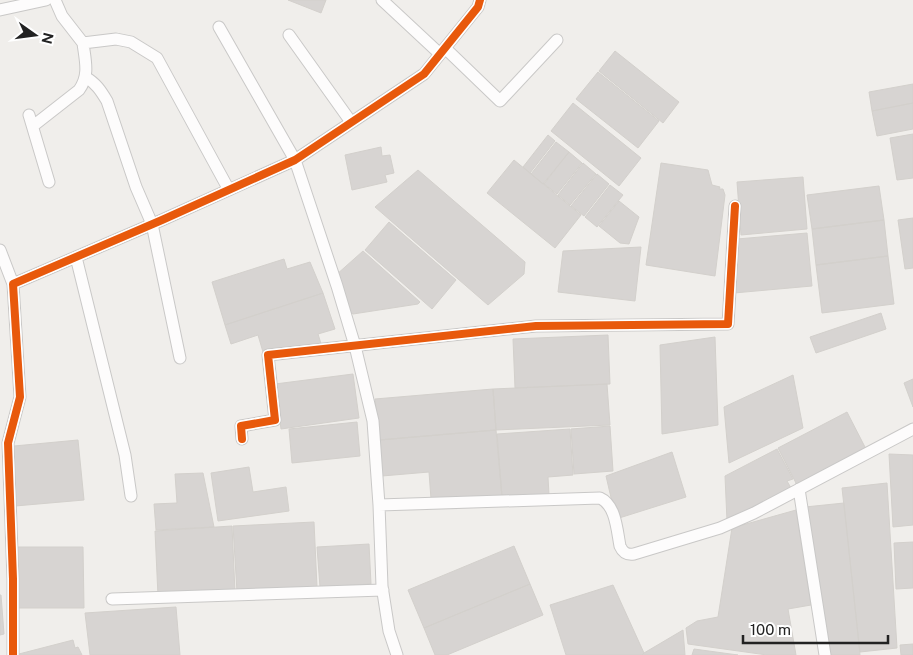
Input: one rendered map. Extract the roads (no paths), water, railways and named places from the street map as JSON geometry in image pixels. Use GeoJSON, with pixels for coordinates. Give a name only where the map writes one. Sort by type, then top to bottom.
{"type":"FeatureCollection","features":[{"type":"Feature","properties":{"kind":"street"},"geometry":{"type":"LineString","coordinates":[[0,10],[46,0]]}},
{"type":"Feature","properties":{"kind":"street"},"geometry":{"type":"LineString","coordinates":[[50,182],[31,120],[78,90],[86,77],[83,43],[62,16],[55,0]]}},
{"type":"Feature","properties":{"kind":"street"},"geometry":{"type":"LineString","coordinates":[[382,0],[500,100],[557,40]]}},
{"type":"Feature","properties":{"kind":"street"},"geometry":{"type":"LineString","coordinates":[[14,284],[295,160],[424,74],[478,7],[480,0]]}},
{"type":"Feature","properties":{"kind":"street"},"geometry":{"type":"LineString","coordinates":[[219,27],[295,160],[355,346],[373,421],[383,590],[389,631],[397,655]]}},
{"type":"Feature","properties":{"kind":"street"},"geometry":{"type":"LineString","coordinates":[[289,35],[351,122]]}},
{"type":"Feature","properties":{"kind":"street"},"geometry":{"type":"LineString","coordinates":[[83,43],[116,39],[131,42],[156,58],[228,190]]}},
{"type":"Feature","properties":{"kind":"street"},"geometry":{"type":"LineString","coordinates":[[86,77],[94,82],[107,101],[136,186],[152,224],[180,358]]}},
{"type":"Feature","properties":{"kind":"street"},"geometry":{"type":"LineString","coordinates":[[242,439],[241,426],[276,420],[268,355],[536,326],[728,324],[735,206]]}},
{"type":"Feature","properties":{"kind":"street"},"geometry":{"type":"LineString","coordinates":[[0,250],[14,284],[20,397],[8,443],[13,579],[13,655]]}},
{"type":"Feature","properties":{"kind":"street"},"geometry":{"type":"LineString","coordinates":[[76,257],[125,455],[131,496]]}},
{"type":"Feature","properties":{"kind":"street"},"geometry":{"type":"LineString","coordinates":[[379,505],[600,498],[611,507],[620,546],[625,553],[630,554],[687,539],[720,528],[754,513],[913,429]]}},
{"type":"Feature","properties":{"kind":"street"},"geometry":{"type":"LineString","coordinates":[[799,489],[825,655]]}},
{"type":"Feature","properties":{"kind":"street"},"geometry":{"type":"LineString","coordinates":[[112,600],[383,590]]}}]}
